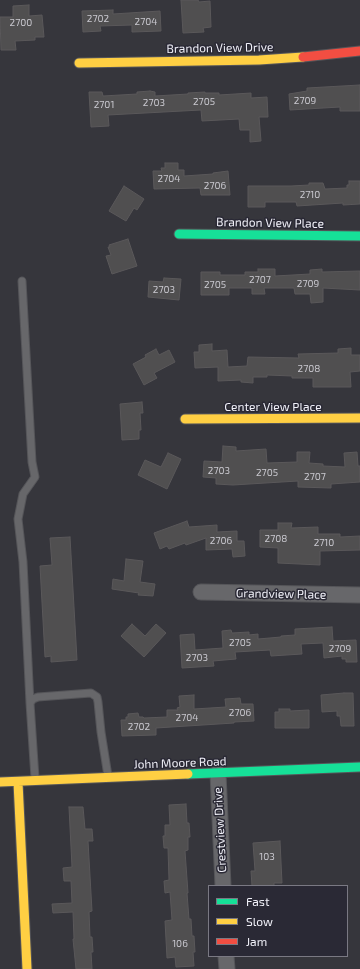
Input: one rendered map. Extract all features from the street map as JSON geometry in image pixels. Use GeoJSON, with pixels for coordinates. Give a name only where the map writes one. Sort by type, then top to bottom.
{"type":"FeatureCollection","features":[{"type":"Feature","properties":{"kind":"street","name":"Brandon View Drive"},"geometry":{"type":"LineString","coordinates":[[79,64],[259,60],[360,52]]}},
{"type":"Feature","properties":{"kind":"street","name":"Brandon View Place"},"geometry":{"type":"LineString","coordinates":[[179,234],[360,236]]}},
{"type":"Feature","properties":{"kind":"street","name":"Center View Place"},"geometry":{"type":"LineString","coordinates":[[185,419],[360,418]]}},
{"type":"Feature","properties":{"kind":"street","name":"Grandview Place"},"geometry":{"type":"LineString","coordinates":[[201,592],[360,595]]}},
{"type":"Feature","properties":{"kind":"street","name":"John Moore Road"},"geometry":{"type":"LineString","coordinates":[[0,782],[360,767]]}},
{"type":"Feature","properties":{"kind":"street","name":"Crestview Drive"},"geometry":{"type":"LineString","coordinates":[[218,774],[223,885]]}},
{"type":"Feature","properties":{"kind":"street"},"geometry":{"type":"LineString","coordinates":[[18,782],[27,969]]}},
{"type":"Feature","properties":{"kind":"street"},"geometry":{"type":"LineString","coordinates":[[226,957],[227,969]]}},
{"type":"Feature","properties":{"kind":"lane"},"geometry":{"type":"LineString","coordinates":[[22,281],[32,462],[35,477],[23,494],[18,519],[23,562],[35,781]]}},
{"type":"Feature","properties":{"kind":"lane"},"geometry":{"type":"LineString","coordinates":[[30,703],[33,699],[38,697],[91,693],[97,697],[109,778]]}},
{"type":"Feature","properties":{"kind":"building"},"geometry":{"type":"Polygon","coordinates":[[[181,0],[198,0],[199,2],[210,1],[211,27],[203,28],[204,32],[183,33],[181,0]]]}},
{"type":"Feature","properties":{"kind":"building"},"geometry":{"type":"Polygon","coordinates":[[[29,5],[29,16],[42,15],[44,37],[35,37],[35,40],[15,41],[16,50],[1,50],[0,17],[13,17],[13,6],[29,5]]]}},
{"type":"Feature","properties":{"kind":"building"},"geometry":{"type":"Polygon","coordinates":[[[113,10],[113,14],[160,11],[161,31],[132,32],[132,25],[100,26],[101,31],[83,32],[82,11],[113,10]]]}},
{"type":"Feature","properties":{"kind":"building"},"geometry":{"type":"Polygon","coordinates":[[[360,85],[360,111],[340,111],[340,107],[290,110],[289,94],[307,91],[307,88],[360,85]]]}},
{"type":"Feature","properties":{"kind":"building"},"geometry":{"type":"Polygon","coordinates":[[[89,92],[102,92],[103,96],[137,94],[137,92],[155,92],[155,96],[205,92],[219,93],[219,95],[251,93],[251,98],[267,97],[268,117],[259,117],[261,141],[250,142],[250,130],[240,130],[239,119],[202,121],[201,110],[108,115],[109,126],[91,127],[89,92]]]}},
{"type":"Feature","properties":{"kind":"building"},"geometry":{"type":"Polygon","coordinates":[[[165,163],[178,163],[178,170],[184,170],[184,176],[213,174],[228,171],[230,195],[201,195],[200,188],[154,189],[153,171],[162,171],[161,168],[165,168],[165,163]]]}},
{"type":"Feature","properties":{"kind":"building"},"geometry":{"type":"Polygon","coordinates":[[[349,181],[360,181],[360,204],[343,205],[343,203],[297,206],[296,202],[265,202],[265,207],[248,207],[248,186],[291,186],[309,185],[309,183],[323,183],[325,189],[347,188],[349,181]]]}},
{"type":"Feature","properties":{"kind":"building"},"geometry":{"type":"Polygon","coordinates":[[[124,186],[144,199],[137,210],[134,208],[126,221],[109,211],[124,186]]]}},
{"type":"Feature","properties":{"kind":"building"},"geometry":{"type":"Polygon","coordinates":[[[128,239],[137,266],[112,274],[106,256],[111,255],[108,247],[110,247],[109,245],[128,239]]]}},
{"type":"Feature","properties":{"kind":"building"},"geometry":{"type":"Polygon","coordinates":[[[258,269],[275,269],[275,276],[310,274],[310,270],[322,269],[322,272],[360,271],[360,290],[323,288],[323,302],[311,303],[310,294],[295,294],[294,288],[264,288],[265,294],[252,294],[252,288],[229,288],[229,295],[201,295],[201,272],[220,272],[220,275],[245,275],[245,272],[258,272],[258,269]]]}},
{"type":"Feature","properties":{"kind":"building"},"geometry":{"type":"Polygon","coordinates":[[[164,278],[181,279],[179,300],[148,297],[149,281],[163,282],[164,278]]]}},
{"type":"Feature","properties":{"kind":"building"},"geometry":{"type":"Polygon","coordinates":[[[212,344],[212,351],[227,350],[228,367],[247,366],[248,357],[299,358],[298,354],[338,353],[338,349],[351,348],[351,355],[360,355],[360,371],[350,372],[351,387],[313,387],[313,378],[292,378],[292,376],[267,375],[267,377],[253,377],[253,383],[241,382],[241,380],[218,381],[218,367],[195,368],[194,352],[199,352],[199,345],[212,344]]]}},
{"type":"Feature","properties":{"kind":"building"},"geometry":{"type":"Polygon","coordinates":[[[156,349],[159,355],[169,350],[175,362],[154,373],[157,378],[144,385],[133,364],[146,357],[145,355],[156,349]]]}},
{"type":"Feature","properties":{"kind":"building"},"geometry":{"type":"Polygon","coordinates":[[[142,402],[143,413],[140,413],[141,430],[139,430],[139,439],[122,440],[120,404],[142,402]]]}},
{"type":"Feature","properties":{"kind":"building"},"geometry":{"type":"Polygon","coordinates":[[[223,446],[236,447],[236,451],[266,449],[267,463],[297,462],[297,452],[310,452],[309,463],[323,464],[323,466],[345,467],[344,453],[357,452],[358,466],[360,466],[360,482],[331,484],[331,488],[298,487],[298,481],[233,485],[216,484],[216,478],[203,477],[204,461],[222,462],[223,446]]]}},
{"type":"Feature","properties":{"kind":"building"},"geometry":{"type":"Polygon","coordinates":[[[168,453],[181,459],[167,489],[138,475],[145,460],[161,467],[168,453]]]}},
{"type":"Feature","properties":{"kind":"building"},"geometry":{"type":"Polygon","coordinates":[[[187,521],[189,527],[217,525],[217,532],[237,531],[237,541],[244,541],[245,556],[233,557],[232,549],[206,550],[206,538],[186,545],[185,543],[169,549],[167,546],[160,549],[154,533],[187,521]]]}},
{"type":"Feature","properties":{"kind":"building"},"geometry":{"type":"Polygon","coordinates":[[[278,523],[292,523],[291,528],[318,527],[318,534],[340,534],[340,537],[360,536],[360,550],[320,551],[320,565],[278,563],[278,548],[260,547],[260,530],[278,530],[278,523]]]}},
{"type":"Feature","properties":{"kind":"building"},"geometry":{"type":"Polygon","coordinates":[[[70,537],[77,660],[51,662],[51,656],[45,657],[40,566],[52,565],[50,538],[70,537]]]}},
{"type":"Feature","properties":{"kind":"building"},"geometry":{"type":"Polygon","coordinates":[[[126,559],[143,561],[140,582],[155,584],[153,596],[138,595],[139,593],[112,589],[113,579],[124,581],[126,559]]]}},
{"type":"Feature","properties":{"kind":"building"},"geometry":{"type":"Polygon","coordinates":[[[132,624],[145,636],[156,624],[166,633],[144,657],[121,636],[132,624]]]}},
{"type":"Feature","properties":{"kind":"building"},"geometry":{"type":"Polygon","coordinates":[[[332,627],[333,641],[356,640],[357,662],[346,662],[346,659],[342,659],[342,656],[324,658],[323,643],[301,644],[302,654],[271,656],[270,650],[235,652],[236,659],[213,661],[214,666],[182,668],[180,635],[194,634],[195,650],[223,648],[222,631],[231,630],[232,633],[249,632],[249,635],[258,634],[258,639],[295,635],[295,629],[332,627]]]}},
{"type":"Feature","properties":{"kind":"building"},"geometry":{"type":"Polygon","coordinates":[[[353,693],[354,726],[341,726],[340,716],[337,716],[337,711],[322,712],[321,695],[353,693]]]}},
{"type":"Feature","properties":{"kind":"building"},"geometry":{"type":"Polygon","coordinates":[[[194,695],[194,709],[226,707],[225,699],[240,698],[241,704],[253,704],[254,721],[156,728],[156,735],[122,736],[121,720],[126,720],[128,714],[138,713],[139,717],[144,718],[167,717],[167,710],[178,710],[177,708],[180,707],[179,696],[194,695]]]}},
{"type":"Feature","properties":{"kind":"building"},"geometry":{"type":"Polygon","coordinates":[[[279,709],[290,709],[290,711],[309,710],[309,728],[275,728],[275,712],[279,712],[279,709]]]}},
{"type":"Feature","properties":{"kind":"building"},"geometry":{"type":"Polygon","coordinates":[[[186,804],[187,823],[189,823],[190,837],[188,837],[188,850],[185,851],[187,893],[189,919],[191,919],[195,952],[193,952],[194,966],[176,967],[175,957],[167,958],[165,921],[172,920],[170,892],[165,893],[164,881],[169,880],[168,848],[164,848],[163,836],[165,836],[165,825],[170,825],[169,805],[186,804]]]}},
{"type":"Feature","properties":{"kind":"building"},"geometry":{"type":"Polygon","coordinates":[[[69,807],[83,807],[85,829],[92,829],[93,841],[88,841],[92,911],[89,912],[90,937],[92,937],[93,952],[91,952],[92,969],[76,969],[73,939],[73,912],[53,913],[52,904],[72,903],[71,881],[64,881],[63,868],[72,867],[69,807]]]}},
{"type":"Feature","properties":{"kind":"building"},"geometry":{"type":"Polygon","coordinates":[[[280,841],[282,883],[274,883],[274,885],[252,885],[251,871],[255,871],[253,843],[280,841]]]}},
{"type":"Feature","properties":{"kind":"traffic: fast"},"geometry":{"type":"LineString","coordinates":[[179,234],[360,236]]}},
{"type":"Feature","properties":{"kind":"traffic: fast"},"geometry":{"type":"LineString","coordinates":[[188,774],[360,767]]}},
{"type":"Feature","properties":{"kind":"traffic: slow"},"geometry":{"type":"LineString","coordinates":[[79,63],[259,60],[303,57]]}},
{"type":"Feature","properties":{"kind":"traffic: slow"},"geometry":{"type":"LineString","coordinates":[[185,419],[360,418]]}},
{"type":"Feature","properties":{"kind":"traffic: slow"},"geometry":{"type":"LineString","coordinates":[[0,782],[188,774]]}},
{"type":"Feature","properties":{"kind":"traffic: slow"},"geometry":{"type":"LineString","coordinates":[[18,782],[27,969]]}},
{"type":"Feature","properties":{"kind":"traffic: jam"},"geometry":{"type":"LineString","coordinates":[[303,57],[360,51]]}}]}
